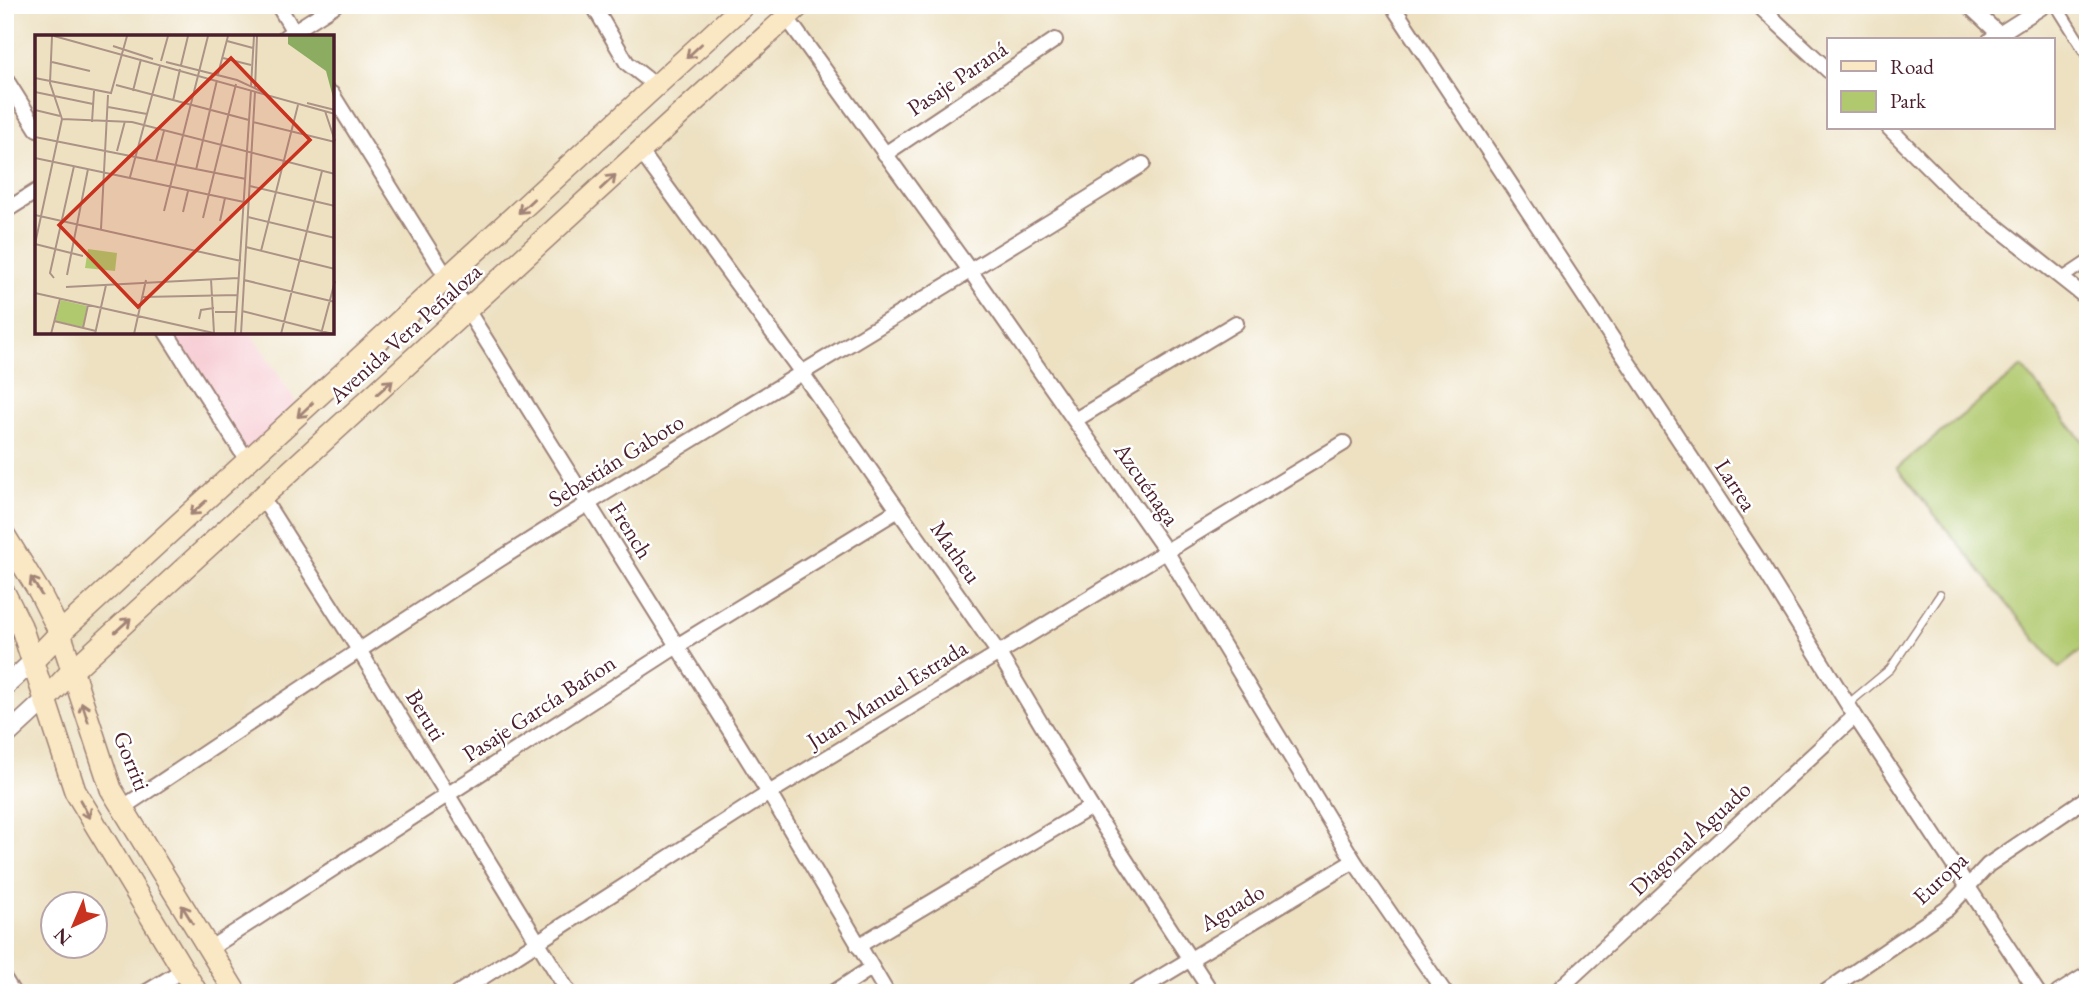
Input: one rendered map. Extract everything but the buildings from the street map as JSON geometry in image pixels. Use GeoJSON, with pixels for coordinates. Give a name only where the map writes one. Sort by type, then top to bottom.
{"type":"FeatureCollection","features":[{"type":"Feature","properties":{"kind":"main road","name":"Avenida Vera Peñaloza"},"geometry":{"type":"LineString","coordinates":[[33,661],[60,633],[744,5]]}},
{"type":"Feature","properties":{"kind":"main road","name":"Avenida Vera Peñaloza"},"geometry":{"type":"LineString","coordinates":[[46,699],[72,671],[794,11]]}},
{"type":"Feature","properties":{"kind":"main road","name":"Gorriti"},"geometry":{"type":"LineString","coordinates":[[5,536],[40,593],[60,633],[111,789],[236,993]]}},
{"type":"Feature","properties":{"kind":"main road"},"geometry":{"type":"LineString","coordinates":[[5,594],[33,661],[75,791],[197,993]]}},
{"type":"Feature","properties":{"kind":"street"},"geometry":{"type":"LineString","coordinates":[[278,5],[292,35],[335,5]]}},
{"type":"Feature","properties":{"kind":"street"},"geometry":{"type":"LineString","coordinates":[[593,5],[627,63],[656,86]]}},
{"type":"Feature","properties":{"kind":"street","name":"Larrea"},"geometry":{"type":"LineString","coordinates":[[1392,5],[1748,545],[1851,710],[2038,993]]}},
{"type":"Feature","properties":{"kind":"street"},"geometry":{"type":"LineString","coordinates":[[1758,5],[1827,69]]}},
{"type":"Feature","properties":{"kind":"street"},"geometry":{"type":"LineString","coordinates":[[1968,5],[1994,37],[2045,5]]}},
{"type":"Feature","properties":{"kind":"street"},"geometry":{"type":"LineString","coordinates":[[2056,5],[2088,56]]}},
{"type":"Feature","properties":{"kind":"street","name":"Azcuénaga"},"geometry":{"type":"LineString","coordinates":[[794,11],[885,154],[1166,551],[1354,860],[1445,993]]}},
{"type":"Feature","properties":{"kind":"street","name":"Pasaje Paraná"},"geometry":{"type":"LineString","coordinates":[[885,154],[1055,40]]}},
{"type":"Feature","properties":{"kind":"street"},"geometry":{"type":"LineString","coordinates":[[5,78],[35,126]]}},
{"type":"Feature","properties":{"kind":"street","name":"French"},"geometry":{"type":"LineString","coordinates":[[334,97],[769,793],[887,993]]}},
{"type":"Feature","properties":{"kind":"street"},"geometry":{"type":"LineString","coordinates":[[1891,130],[1953,192],[2088,299]]}},
{"type":"Feature","properties":{"kind":"street","name":"Matheu"},"geometry":{"type":"LineString","coordinates":[[640,152],[802,373],[998,652],[1091,807],[1212,993]]}},
{"type":"Feature","properties":{"kind":"street","name":"Sebastián Gaboto"},"geometry":{"type":"LineString","coordinates":[[122,808],[359,650],[588,503],[971,272],[1143,164]]}},
{"type":"Feature","properties":{"kind":"street"},"geometry":{"type":"LineString","coordinates":[[5,211],[35,192]]}},
{"type":"Feature","properties":{"kind":"street"},"geometry":{"type":"LineString","coordinates":[[2061,279],[2088,261]]}},
{"type":"Feature","properties":{"kind":"street"},"geometry":{"type":"LineString","coordinates":[[1075,420],[1236,323]]}},
{"type":"Feature","properties":{"kind":"street"},"geometry":{"type":"LineString","coordinates":[[167,334],[248,462]]}},
{"type":"Feature","properties":{"kind":"street","name":"Juan Manuel Estrada"},"geometry":{"type":"LineString","coordinates":[[458,993],[769,793],[1344,443]]}},
{"type":"Feature","properties":{"kind":"street","name":"Beruti"},"geometry":{"type":"LineString","coordinates":[[262,499],[359,650],[569,993]]}},
{"type":"Feature","properties":{"kind":"street","name":"Pasaje García Bañon"},"geometry":{"type":"LineString","coordinates":[[209,949],[677,646],[898,510]]}},
{"type":"Feature","properties":{"kind":"street"},"geometry":{"type":"LineString","coordinates":[[5,687],[33,661]]}},
{"type":"Feature","properties":{"kind":"street"},"geometry":{"type":"LineString","coordinates":[[5,737],[46,699]]}},
{"type":"Feature","properties":{"kind":"street","name":"Diagonal Aguado"},"geometry":{"type":"LineString","coordinates":[[1555,993],[1851,710]]}},
{"type":"Feature","properties":{"kind":"street","name":"Europa"},"geometry":{"type":"LineString","coordinates":[[1824,993],[1948,908],[1988,864],[2088,797]]}},
{"type":"Feature","properties":{"kind":"street"},"geometry":{"type":"LineString","coordinates":[[858,946],[1091,807]]}},
{"type":"Feature","properties":{"kind":"street","name":"Aguado"},"geometry":{"type":"LineString","coordinates":[[1135,993],[1354,860]]}},
{"type":"Feature","properties":{"kind":"street"},"geometry":{"type":"LineString","coordinates":[[832,993],[871,968]]}},
{"type":"Feature","properties":{"kind":"street"},"geometry":{"type":"LineString","coordinates":[[145,993],[183,970]]}},
{"type":"Feature","properties":{"kind":"street"},"geometry":{"type":"LineString","coordinates":[[2058,993],[2088,974]]}},
{"type":"Feature","properties":{"kind":"street"},"geometry":{"type":"LineString","coordinates":[[5,980],[13,993]]}},
{"type":"Feature","properties":{"kind":"lane"},"geometry":{"type":"LineString","coordinates":[[1851,710],[1890,669],[1940,594]]}},
{"type":"Feature","properties":{"kind":"shaded area"},"geometry":{"type":"Polygon","coordinates":[[[167,334],[252,334],[302,412],[248,462],[167,334]]]}},
{"type":"Feature","properties":{"kind":"green space"},"geometry":{"type":"Polygon","coordinates":[[[2022,367],[2088,447],[2088,645],[2059,668],[1897,468],[2022,367]]]}}]}
